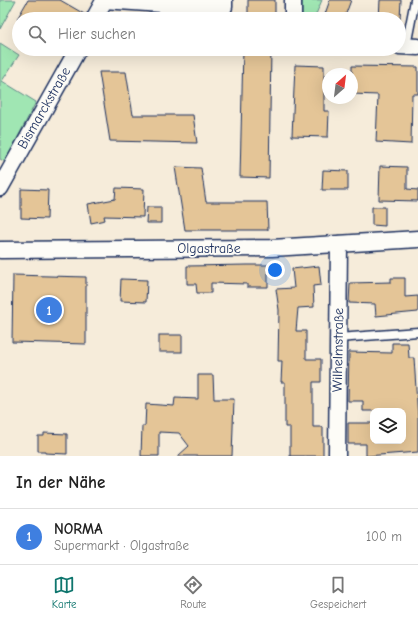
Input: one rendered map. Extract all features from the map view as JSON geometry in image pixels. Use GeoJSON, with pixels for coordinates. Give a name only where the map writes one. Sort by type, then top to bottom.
{"type":"FeatureCollection","features":[{"type":"Feature","properties":{"kind":"street"},"geometry":{"type":"LineString","coordinates":[[98,12],[104,0],[224,6],[224,0]]}},
{"type":"Feature","properties":{"kind":"street"},"geometry":{"type":"LineString","coordinates":[[293,0],[293,12]]}},
{"type":"Feature","properties":{"kind":"street","name":"Bismarckstraße"},"geometry":{"type":"LineString","coordinates":[[0,188],[74,56]]}},
{"type":"Feature","properties":{"kind":"street","name":"Olgastraße"},"geometry":{"type":"LineString","coordinates":[[0,250],[232,249],[418,239]]}},
{"type":"Feature","properties":{"kind":"street","name":"Wilhelmstraße"},"geometry":{"type":"LineString","coordinates":[[337,456],[339,244]]}},
{"type":"Feature","properties":{"kind":"lane"},"geometry":{"type":"LineString","coordinates":[[408,46],[415,0]]}},
{"type":"Feature","properties":{"kind":"lane"},"geometry":{"type":"LineString","coordinates":[[338,338],[418,332]]}},
{"type":"Feature","properties":{"kind":"green space"},"geometry":{"type":"Polygon","coordinates":[[[0,0],[16,0],[0,29],[0,0]]]}},
{"type":"Feature","properties":{"kind":"green space"},"geometry":{"type":"Polygon","coordinates":[[[302,0],[322,0],[317,12],[302,12],[302,0]]]}},
{"type":"Feature","properties":{"kind":"green space"},"geometry":{"type":"Polygon","coordinates":[[[0,43],[12,51],[12,56],[18,56],[2,81],[36,102],[5,162],[0,159],[0,43]]]}},
{"type":"Feature","properties":{"kind":"building"},"geometry":{"type":"Polygon","coordinates":[[[28,0],[60,0],[81,12],[21,12],[28,0]]]}},
{"type":"Feature","properties":{"kind":"building"},"geometry":{"type":"Polygon","coordinates":[[[248,0],[275,0],[275,12],[248,12],[248,0]]]}},
{"type":"Feature","properties":{"kind":"building"},"geometry":{"type":"Polygon","coordinates":[[[330,0],[351,0],[347,12],[326,12],[330,0]]]}},
{"type":"Feature","properties":{"kind":"building"},"geometry":{"type":"Polygon","coordinates":[[[380,0],[401,0],[400,12],[379,12],[380,0]]]}},
{"type":"Feature","properties":{"kind":"building"},"geometry":{"type":"Polygon","coordinates":[[[243,56],[271,56],[269,178],[240,177],[243,56]]]}},
{"type":"Feature","properties":{"kind":"building"},"geometry":{"type":"Polygon","coordinates":[[[295,65],[324,66],[324,68],[322,68],[322,104],[324,104],[324,111],[329,111],[328,137],[292,136],[295,65]]]}},
{"type":"Feature","properties":{"kind":"building"},"geometry":{"type":"Polygon","coordinates":[[[352,66],[418,67],[418,94],[412,94],[411,144],[376,142],[378,95],[358,94],[358,68],[352,68],[352,66]]]}},
{"type":"Feature","properties":{"kind":"building"},"geometry":{"type":"Polygon","coordinates":[[[99,72],[126,72],[133,115],[193,115],[197,143],[110,141],[99,72]]]}},
{"type":"Feature","properties":{"kind":"building"},"geometry":{"type":"Polygon","coordinates":[[[380,166],[407,167],[407,189],[418,190],[418,201],[379,200],[380,166]]]}},
{"type":"Feature","properties":{"kind":"building"},"geometry":{"type":"Polygon","coordinates":[[[175,167],[201,168],[206,202],[267,202],[268,230],[185,230],[175,167]]]}},
{"type":"Feature","properties":{"kind":"building"},"geometry":{"type":"Polygon","coordinates":[[[323,170],[348,171],[348,190],[322,190],[323,170]]]}},
{"type":"Feature","properties":{"kind":"building"},"geometry":{"type":"Polygon","coordinates":[[[116,188],[144,189],[143,217],[104,216],[105,220],[91,223],[88,204],[115,199],[116,188]]]}},
{"type":"Feature","properties":{"kind":"building"},"geometry":{"type":"Polygon","coordinates":[[[21,189],[48,190],[47,219],[21,218],[21,189]]]}},
{"type":"Feature","properties":{"kind":"building"},"geometry":{"type":"Polygon","coordinates":[[[147,207],[161,207],[161,223],[146,223],[147,207]]]}},
{"type":"Feature","properties":{"kind":"building"},"geometry":{"type":"Polygon","coordinates":[[[372,207],[385,207],[385,226],[372,225],[372,207]]]}},
{"type":"Feature","properties":{"kind":"building"},"geometry":{"type":"Polygon","coordinates":[[[268,265],[268,287],[247,287],[247,284],[211,283],[211,293],[197,293],[196,284],[187,284],[187,266],[268,265]]]}},
{"type":"Feature","properties":{"kind":"building"},"geometry":{"type":"Polygon","coordinates":[[[319,266],[321,285],[313,286],[314,307],[298,308],[296,331],[306,331],[306,359],[321,359],[321,382],[313,382],[313,427],[323,427],[323,456],[290,456],[290,427],[285,427],[285,382],[281,382],[282,361],[278,361],[279,310],[276,289],[294,288],[292,269],[319,266]]]}},
{"type":"Feature","properties":{"kind":"building"},"geometry":{"type":"Polygon","coordinates":[[[13,275],[86,277],[86,344],[12,342],[13,275]]]}},
{"type":"Feature","properties":{"kind":"building"},"geometry":{"type":"Polygon","coordinates":[[[391,278],[405,278],[405,297],[418,296],[418,312],[376,316],[375,304],[349,303],[350,283],[391,282],[391,278]]]}},
{"type":"Feature","properties":{"kind":"building"},"geometry":{"type":"Polygon","coordinates":[[[121,279],[147,280],[146,302],[120,301],[121,279]]]}},
{"type":"Feature","properties":{"kind":"building"},"geometry":{"type":"Polygon","coordinates":[[[159,335],[182,335],[182,352],[159,352],[159,335]]]}},
{"type":"Feature","properties":{"kind":"building"},"geometry":{"type":"Polygon","coordinates":[[[392,343],[408,343],[409,358],[414,358],[418,419],[418,452],[366,456],[366,444],[348,444],[348,423],[370,423],[370,444],[406,444],[406,408],[370,408],[370,411],[363,411],[363,401],[348,401],[349,352],[392,353],[392,343]]]}},
{"type":"Feature","properties":{"kind":"building"},"geometry":{"type":"Polygon","coordinates":[[[198,375],[213,375],[214,399],[234,399],[232,456],[178,456],[189,446],[179,433],[159,432],[159,456],[141,456],[142,426],[145,426],[146,404],[174,406],[175,398],[198,399],[198,375]]]}},
{"type":"Feature","properties":{"kind":"building"},"geometry":{"type":"Polygon","coordinates":[[[44,433],[67,434],[67,454],[45,453],[45,451],[38,451],[38,436],[44,436],[44,433]]]}},
{"type":"Feature","properties":{"kind":"place","name":"NORMA"},"geometry":{"type":"Point","coordinates":[49,310]}}]}
